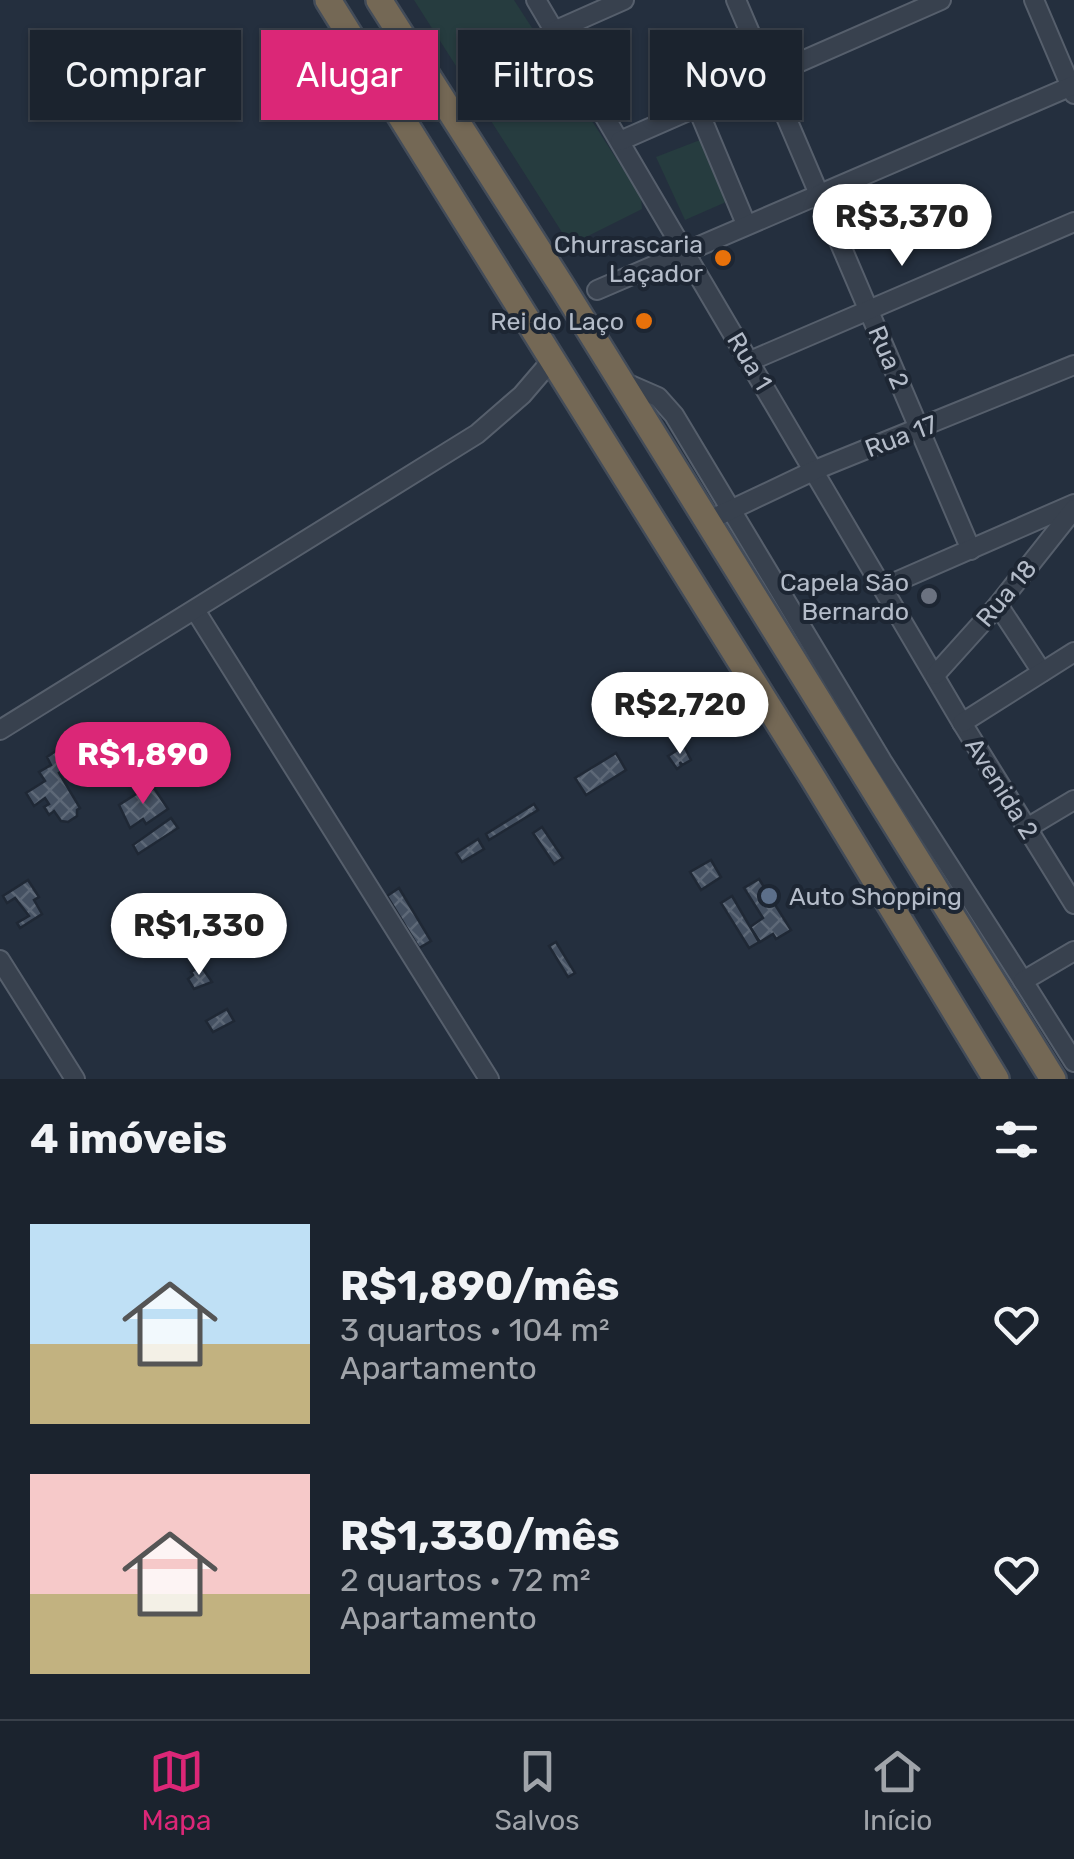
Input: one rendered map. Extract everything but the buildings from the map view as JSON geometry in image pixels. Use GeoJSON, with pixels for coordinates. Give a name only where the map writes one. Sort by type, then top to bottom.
{"type":"FeatureCollection","features":[{"type":"Feature","properties":{"kind":"highway"},"geometry":{"type":"LineString","coordinates":[[328,0],[996,1079]]}},
{"type":"Feature","properties":{"kind":"highway"},"geometry":{"type":"LineString","coordinates":[[379,0],[619,380],[719,516],[1053,1079]]}},
{"type":"Feature","properties":{"kind":"highway"},"geometry":{"type":"LineString","coordinates":[[436,172],[426,141],[380,70],[384,58],[400,54],[408,61],[450,128],[469,142]]}},
{"type":"Feature","properties":{"kind":"street","name":"Rua 1"},"geometry":{"type":"LineString","coordinates":[[536,0],[553,30]]}},
{"type":"Feature","properties":{"kind":"street"},"geometry":{"type":"LineString","coordinates":[[556,30],[624,0]]}},
{"type":"Feature","properties":{"kind":"street","name":"Rua 2"},"geometry":{"type":"LineString","coordinates":[[736,0],[749,30]]}},
{"type":"Feature","properties":{"kind":"street"},"geometry":{"type":"LineString","coordinates":[[802,59],[941,0]]}},
{"type":"Feature","properties":{"kind":"street"},"geometry":{"type":"LineString","coordinates":[[563,288],[597,290],[684,250],[1073,89],[1034,0]]}},
{"type":"Feature","properties":{"kind":"street","name":"Rua 1"},"geometry":{"type":"LineString","coordinates":[[607,120],[962,723]]}},
{"type":"Feature","properties":{"kind":"street"},"geometry":{"type":"LineString","coordinates":[[620,141],[667,120]]}},
{"type":"Feature","properties":{"kind":"street"},"geometry":{"type":"LineString","coordinates":[[702,120],[746,224]]}},
{"type":"Feature","properties":{"kind":"street","name":"Rua 2"},"geometry":{"type":"LineString","coordinates":[[789,120],[971,550]]}},
{"type":"Feature","properties":{"kind":"street"},"geometry":{"type":"LineString","coordinates":[[750,361],[1074,222]]}},
{"type":"Feature","properties":{"kind":"street"},"geometry":{"type":"LineString","coordinates":[[584,323],[597,290]]}},
{"type":"Feature","properties":{"kind":"street"},"geometry":{"type":"LineString","coordinates":[[0,730],[478,434],[506,411],[552,360]]}},
{"type":"Feature","properties":{"kind":"street","name":"Rua 17"},"geometry":{"type":"LineString","coordinates":[[719,516],[815,470],[1074,365]]}},
{"type":"Feature","properties":{"kind":"street","name":"Rua 18"},"geometry":{"type":"LineString","coordinates":[[884,587],[1074,506]]}},
{"type":"Feature","properties":{"kind":"street","name":"Rua 18"},"geometry":{"type":"LineString","coordinates":[[935,675],[998,604],[1074,506]]}},
{"type":"Feature","properties":{"kind":"street"},"geometry":{"type":"LineString","coordinates":[[719,516],[882,760],[1074,1062]]}},
{"type":"Feature","properties":{"kind":"street"},"geometry":{"type":"LineString","coordinates":[[998,604],[1042,672]]}},
{"type":"Feature","properties":{"kind":"street"},"geometry":{"type":"LineString","coordinates":[[195,610],[489,1079]]}},
{"type":"Feature","properties":{"kind":"street"},"geometry":{"type":"LineString","coordinates":[[962,723],[1074,652]]}},
{"type":"Feature","properties":{"kind":"street","name":"Avenida 2"},"geometry":{"type":"LineString","coordinates":[[962,723],[1074,904]]}},
{"type":"Feature","properties":{"kind":"street"},"geometry":{"type":"LineString","coordinates":[[1027,828],[1074,800]]}},
{"type":"Feature","properties":{"kind":"street"},"geometry":{"type":"LineString","coordinates":[[1022,982],[1074,951]]}},
{"type":"Feature","properties":{"kind":"street"},"geometry":{"type":"LineString","coordinates":[[0,960],[75,1079]]}},
{"type":"Feature","properties":{"kind":"street"},"geometry":{"type":"LineString","coordinates":[[1053,1079],[1056,1034]]}},
{"type":"Feature","properties":{"kind":"green space"},"geometry":{"type":"Polygon","coordinates":[[[414,0],[514,0],[533,30],[458,30],[458,69],[438,38],[438,30],[433,30],[414,0]]]}},
{"type":"Feature","properties":{"kind":"green space"},"geometry":{"type":"Polygon","coordinates":[[[490,120],[591,120],[641,197],[642,209],[580,240],[565,237],[490,120]]]}},
{"type":"Feature","properties":{"kind":"green space"},"geometry":{"type":"Polygon","coordinates":[[[700,140],[726,202],[685,220],[656,157],[700,140]]]}},
{"type":"Feature","properties":{"kind":"place","name":"Churrascaria Laçador"},"geometry":{"type":"Point","coordinates":[723,258]}},
{"type":"Feature","properties":{"kind":"place","name":"Rei do Laço"},"geometry":{"type":"Point","coordinates":[644,321]}},
{"type":"Feature","properties":{"kind":"place","name":"Capela São Bernardo"},"geometry":{"type":"Point","coordinates":[929,596]}},
{"type":"Feature","properties":{"kind":"place","name":"Auto Shopping"},"geometry":{"type":"Point","coordinates":[769,896]}}]}
